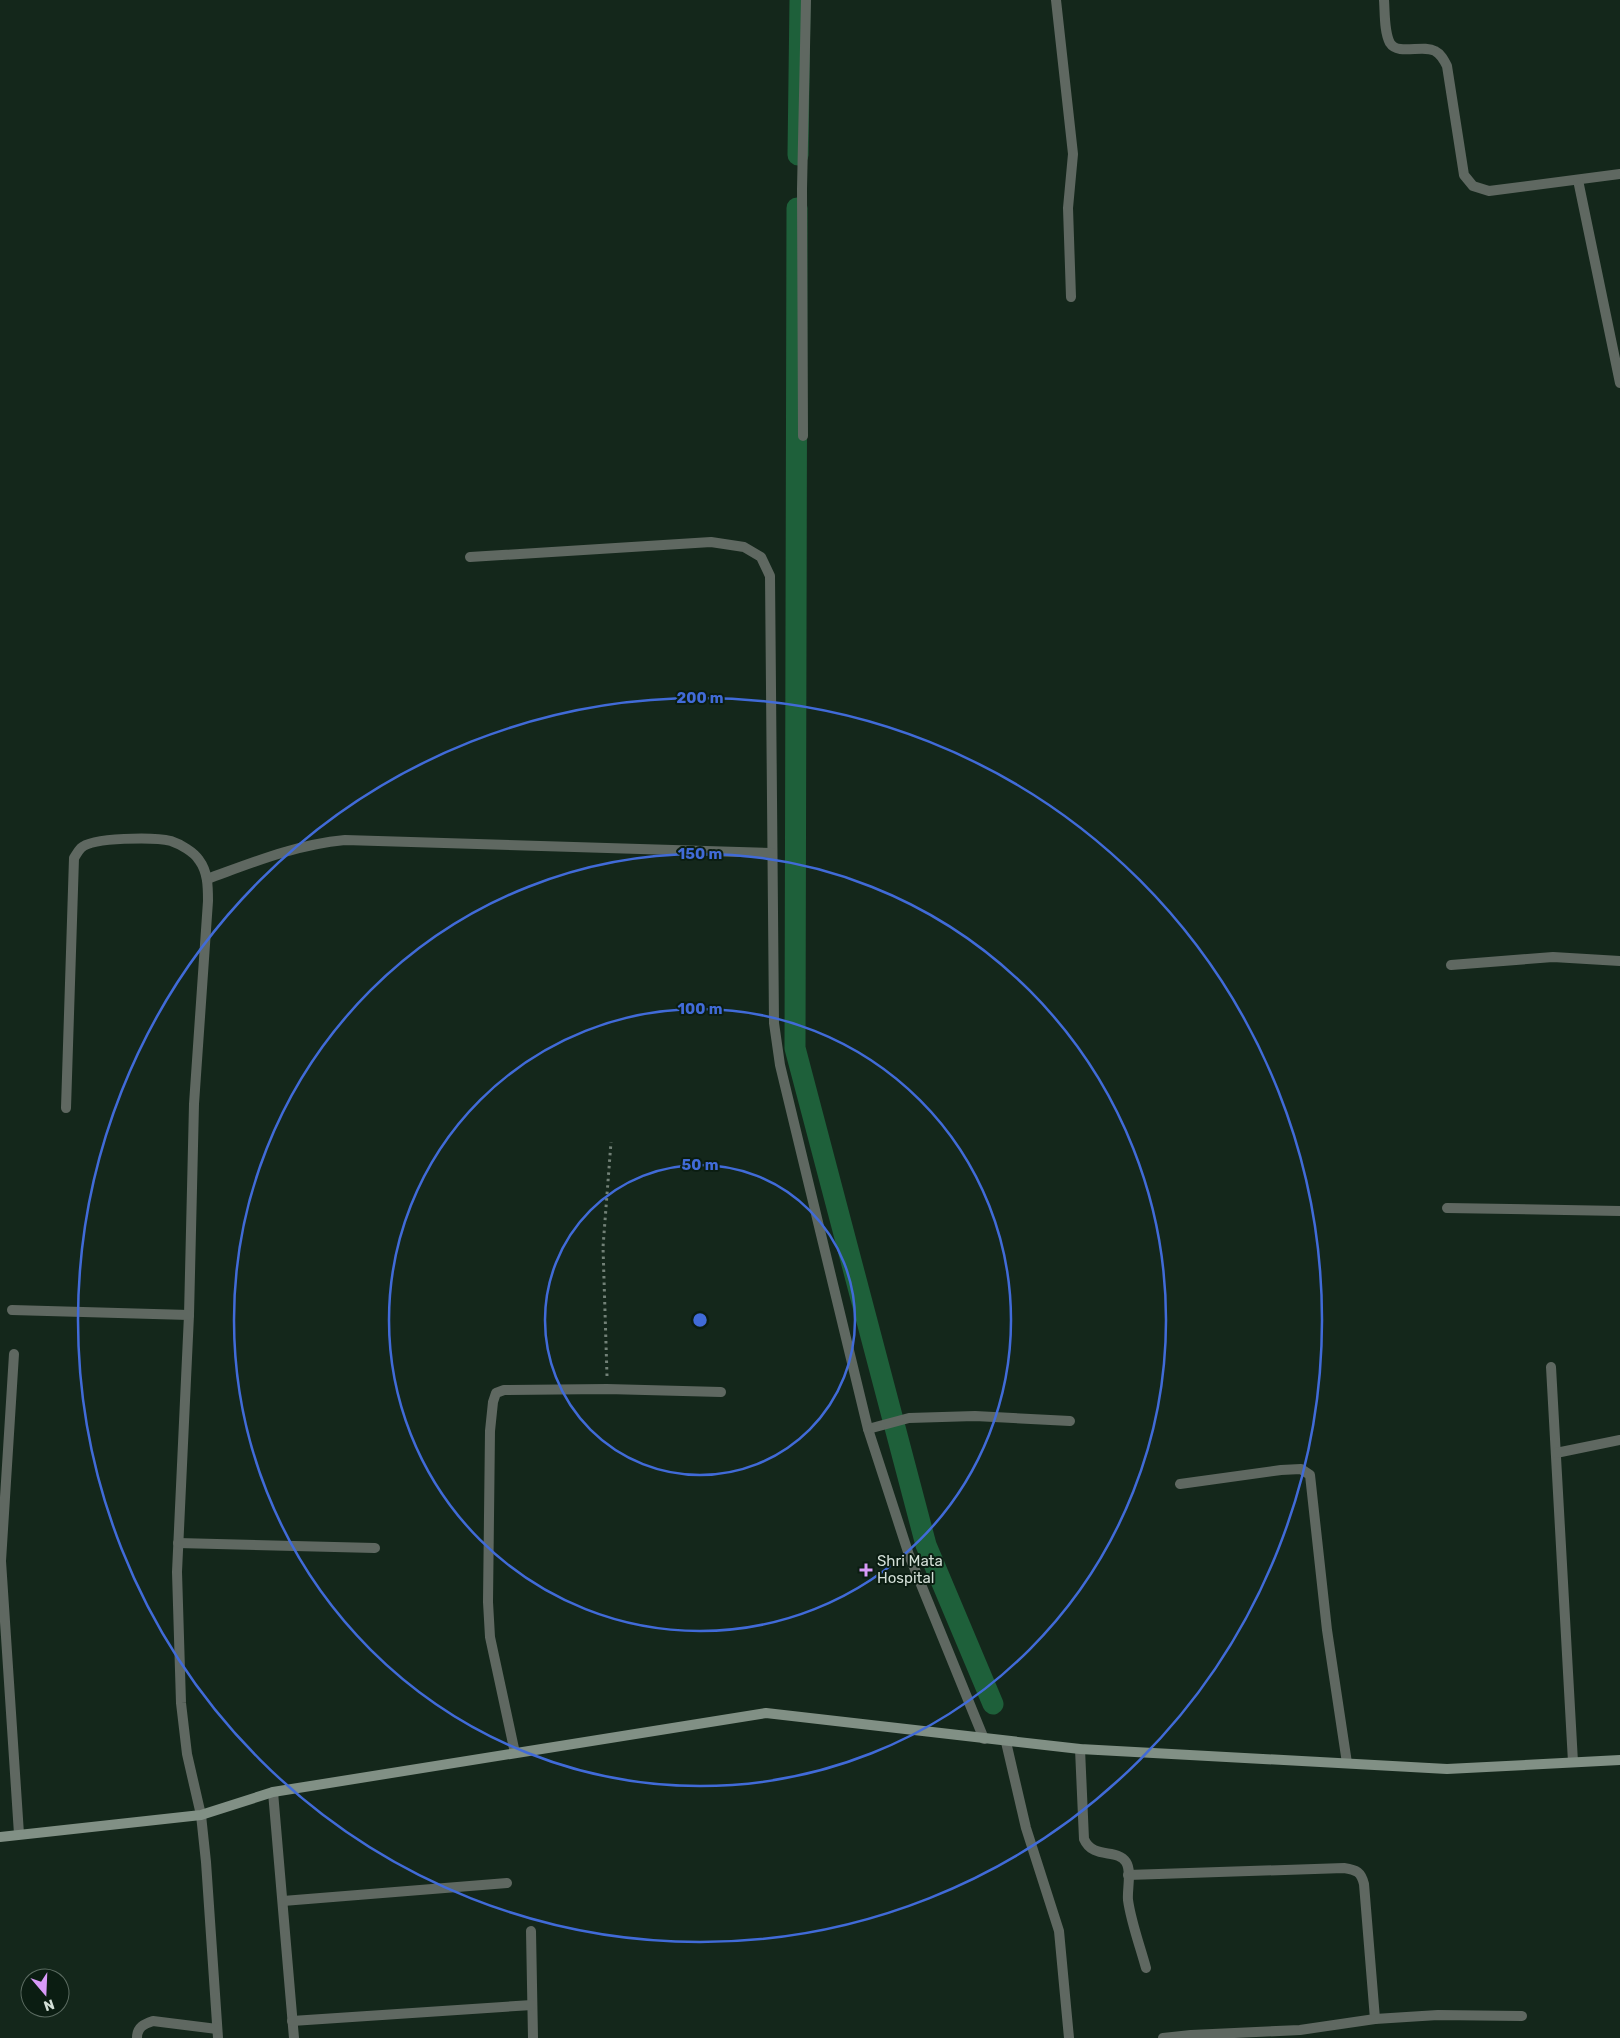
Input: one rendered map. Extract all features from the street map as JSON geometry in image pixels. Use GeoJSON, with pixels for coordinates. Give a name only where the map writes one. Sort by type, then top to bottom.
{"type":"FeatureCollection","features":[{"type":"Feature","properties":{"kind":"street"},"geometry":{"type":"LineString","coordinates":[[803,436],[802,170],[806,0]]}},
{"type":"Feature","properties":{"kind":"street"},"geometry":{"type":"LineString","coordinates":[[1056,0],[1073,154],[1068,208],[1071,297]]}},
{"type":"Feature","properties":{"kind":"street"},"geometry":{"type":"LineString","coordinates":[[1384,0],[1388,37],[1391,45],[1398,49],[1434,50],[1441,56],[1447,66],[1460,156],[1464,174],[1473,186],[1489,191],[1620,174]]}},
{"type":"Feature","properties":{"kind":"street"},"geometry":{"type":"LineString","coordinates":[[1578,180],[1620,383]]}},
{"type":"Feature","properties":{"kind":"street"},"geometry":{"type":"LineString","coordinates":[[470,557],[711,542],[744,547],[761,557],[770,576],[774,1023],[780,1065],[872,1428],[909,1555],[984,1739]]}},
{"type":"Feature","properties":{"kind":"street"},"geometry":{"type":"LineString","coordinates":[[66,1108],[74,858],[82,847],[97,842],[152,839],[172,842],[188,850],[200,860],[207,879],[208,901],[194,1104],[188,1315],[177,1572],[181,1703],[187,1754],[201,1815],[218,2033],[153,2021],[145,2023],[139,2028],[137,2038]]}},
{"type":"Feature","properties":{"kind":"street"},"geometry":{"type":"LineString","coordinates":[[207,879],[295,848],[316,843],[345,840],[772,853]]}},
{"type":"Feature","properties":{"kind":"street"},"geometry":{"type":"LineString","coordinates":[[1451,964],[1553,957],[1620,961]]}},
{"type":"Feature","properties":{"kind":"street"},"geometry":{"type":"LineString","coordinates":[[1447,1208],[1620,1211]]}},
{"type":"Feature","properties":{"kind":"street"},"geometry":{"type":"LineString","coordinates":[[12,1310],[188,1315]]}},
{"type":"Feature","properties":{"kind":"street"},"geometry":{"type":"LineString","coordinates":[[14,1354],[1,1561],[19,1834]]}},
{"type":"Feature","properties":{"kind":"street"},"geometry":{"type":"LineString","coordinates":[[1552,1367],[1573,1762]]}},
{"type":"Feature","properties":{"kind":"street"},"geometry":{"type":"LineString","coordinates":[[515,1753],[490,1637],[488,1602],[490,1431],[493,1402],[496,1393],[504,1390],[608,1389],[721,1392]]}},
{"type":"Feature","properties":{"kind":"street"},"geometry":{"type":"LineString","coordinates":[[872,1428],[909,1418],[975,1416],[1070,1421]]}},
{"type":"Feature","properties":{"kind":"street"},"geometry":{"type":"LineString","coordinates":[[1556,1453],[1620,1440]]}},
{"type":"Feature","properties":{"kind":"street"},"geometry":{"type":"LineString","coordinates":[[1180,1484],[1281,1470],[1301,1469],[1310,1475],[1327,1630],[1347,1763]]}},
{"type":"Feature","properties":{"kind":"street"},"geometry":{"type":"LineString","coordinates":[[178,1543],[375,1548]]}},
{"type":"Feature","properties":{"kind":"street"},"geometry":{"type":"LineString","coordinates":[[0,1837],[201,1815],[273,1792],[766,1713],[1080,1749],[1447,1768],[1620,1760]]}},
{"type":"Feature","properties":{"kind":"street"},"geometry":{"type":"LineString","coordinates":[[1006,1742],[1026,1828],[1058,1931],[1069,2038]]}},
{"type":"Feature","properties":{"kind":"street"},"geometry":{"type":"LineString","coordinates":[[1080,1749],[1084,1839],[1087,1845],[1094,1851],[1122,1858],[1127,1864],[1128,1901],[1146,1968]]}},
{"type":"Feature","properties":{"kind":"street"},"geometry":{"type":"LineString","coordinates":[[273,1792],[294,2038]]}},
{"type":"Feature","properties":{"kind":"street"},"geometry":{"type":"LineString","coordinates":[[1128,1875],[1344,1868],[1355,1870],[1361,1874],[1364,1884],[1375,2019]]}},
{"type":"Feature","properties":{"kind":"street"},"geometry":{"type":"LineString","coordinates":[[283,1901],[507,1882]]}},
{"type":"Feature","properties":{"kind":"street"},"geometry":{"type":"LineString","coordinates":[[531,1931],[533,2038]]}},
{"type":"Feature","properties":{"kind":"street"},"geometry":{"type":"LineString","coordinates":[[292,2020],[532,2005]]}},
{"type":"Feature","properties":{"kind":"street"},"geometry":{"type":"LineString","coordinates":[[1163,2038],[1191,2035],[1303,2034],[1375,2019],[1438,2015],[1522,2016]]}},
{"type":"Feature","properties":{"kind":"path"},"geometry":{"type":"LineString","coordinates":[[608,1389],[603,1247],[611,1142]]}},
{"type":"Feature","properties":{"kind":"waterway"},"geometry":{"type":"LineString","coordinates":[[798,155],[800,0]]}},
{"type":"Feature","properties":{"kind":"waterway"},"geometry":{"type":"LineString","coordinates":[[797,208],[795,1048],[926,1545],[993,1704]]}},
{"type":"Feature","properties":{"kind":"place","name":"Shri Mata Hospital"},"geometry":{"type":"Point","coordinates":[866,1570]}}]}
